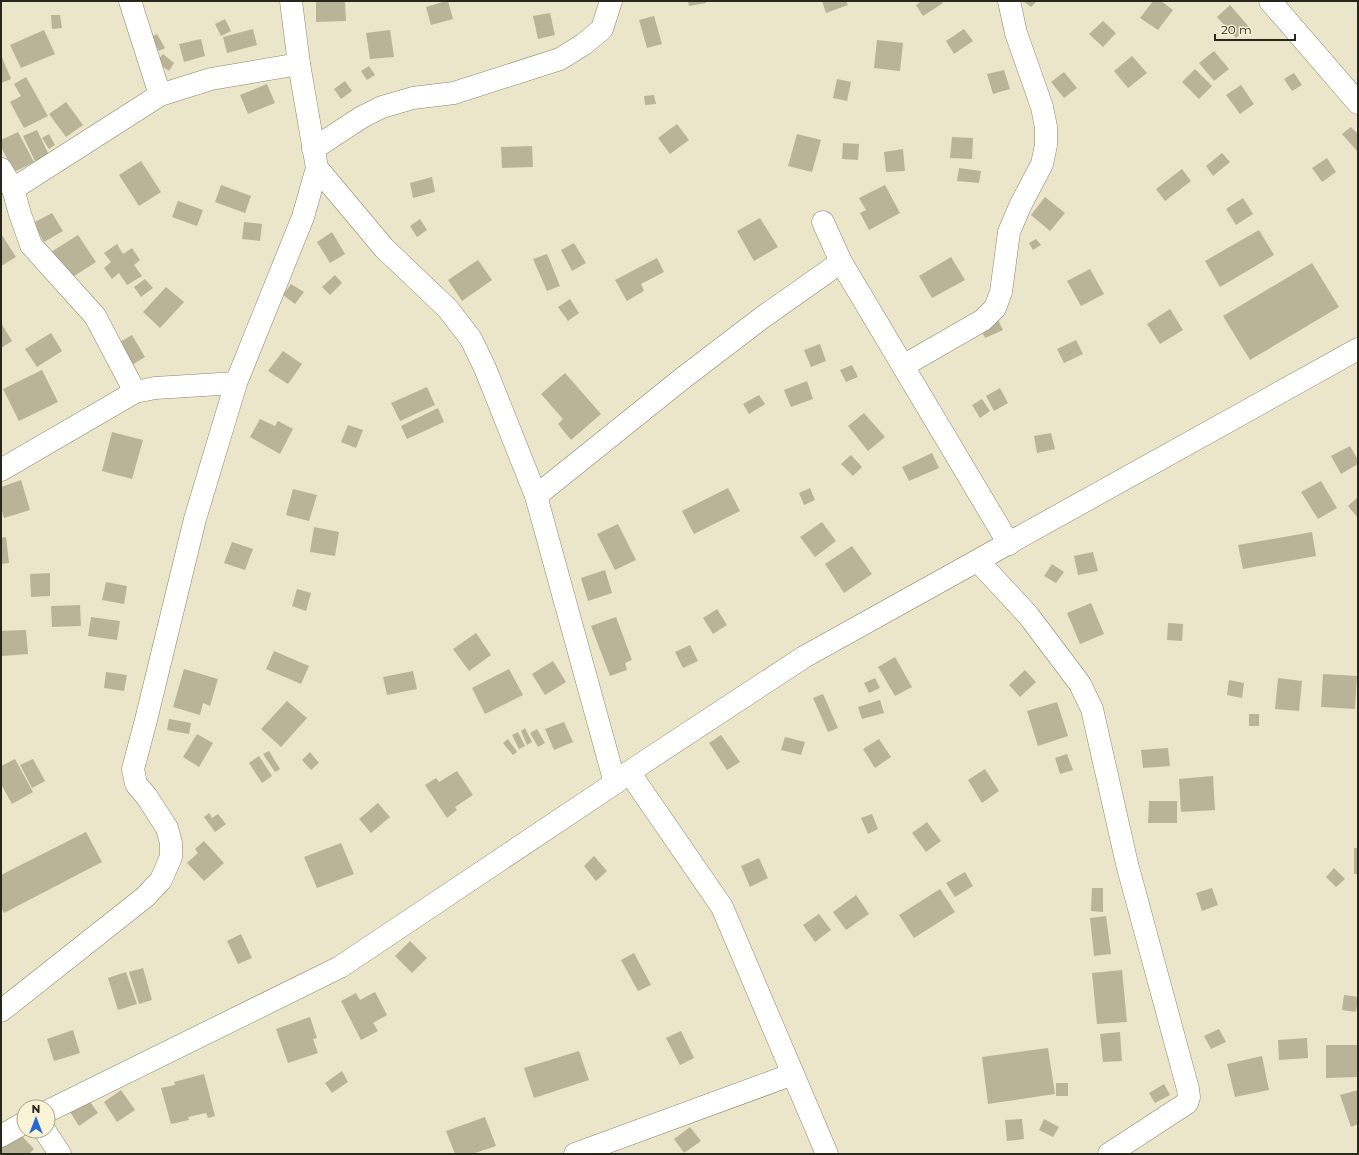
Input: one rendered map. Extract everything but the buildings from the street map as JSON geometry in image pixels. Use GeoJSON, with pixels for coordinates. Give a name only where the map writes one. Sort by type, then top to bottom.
{"type":"FeatureCollection","features":[{"type":"Feature","properties":{"kind":"street"},"geometry":{"type":"LineString","coordinates":[[130,1],[160,95]]}},
{"type":"Feature","properties":{"kind":"street"},"geometry":{"type":"LineString","coordinates":[[1,1012],[145,897],[161,880],[171,857],[172,843],[167,828],[147,797],[136,784],[133,769],[194,518],[236,383],[303,217],[315,159],[299,64],[291,1]]}},
{"type":"Feature","properties":{"kind":"street"},"geometry":{"type":"LineString","coordinates":[[315,159],[362,117],[382,107],[413,98],[454,93],[560,59],[584,44],[602,29],[611,1]]}},
{"type":"Feature","properties":{"kind":"street"},"geometry":{"type":"LineString","coordinates":[[903,366],[984,320],[995,308],[1001,292],[1009,232],[1020,206],[1042,164],[1046,146],[1046,126],[1042,107],[1016,33],[1009,1]]}},
{"type":"Feature","properties":{"kind":"street"},"geometry":{"type":"LineString","coordinates":[[1270,1],[1358,103]]}},
{"type":"Feature","properties":{"kind":"street"},"geometry":{"type":"LineString","coordinates":[[13,189],[160,95],[211,79],[299,64]]}},
{"type":"Feature","properties":{"kind":"street"},"geometry":{"type":"LineString","coordinates":[[315,159],[384,248],[448,309],[471,339],[485,368],[536,496],[622,778],[722,907],[827,1154]]}},
{"type":"Feature","properties":{"kind":"street"},"geometry":{"type":"LineString","coordinates":[[1,169],[13,189],[31,245],[95,316],[135,392]]}},
{"type":"Feature","properties":{"kind":"street"},"geometry":{"type":"LineString","coordinates":[[823,222],[841,262],[1009,544]]}},
{"type":"Feature","properties":{"kind":"street"},"geometry":{"type":"LineString","coordinates":[[536,496],[683,378],[751,326],[841,262]]}},
{"type":"Feature","properties":{"kind":"street"},"geometry":{"type":"LineString","coordinates":[[56,1107],[340,966],[804,657],[1358,350]]}},
{"type":"Feature","properties":{"kind":"street"},"geometry":{"type":"LineString","coordinates":[[1,470],[135,392],[155,388],[236,383]]}},
{"type":"Feature","properties":{"kind":"street"},"geometry":{"type":"LineString","coordinates":[[978,561],[1028,615],[1080,684],[1092,709],[1127,864],[1188,1089],[1189,1097],[1187,1103],[1109,1154]]}},
{"type":"Feature","properties":{"kind":"street"},"geometry":{"type":"LineString","coordinates":[[575,1154],[793,1074]]}},
{"type":"Feature","properties":{"kind":"street"},"geometry":{"type":"LineString","coordinates":[[1,1136],[16,1128]]}},
{"type":"Feature","properties":{"kind":"street"},"geometry":{"type":"LineString","coordinates":[[51,1139],[60,1154]]}}]}
